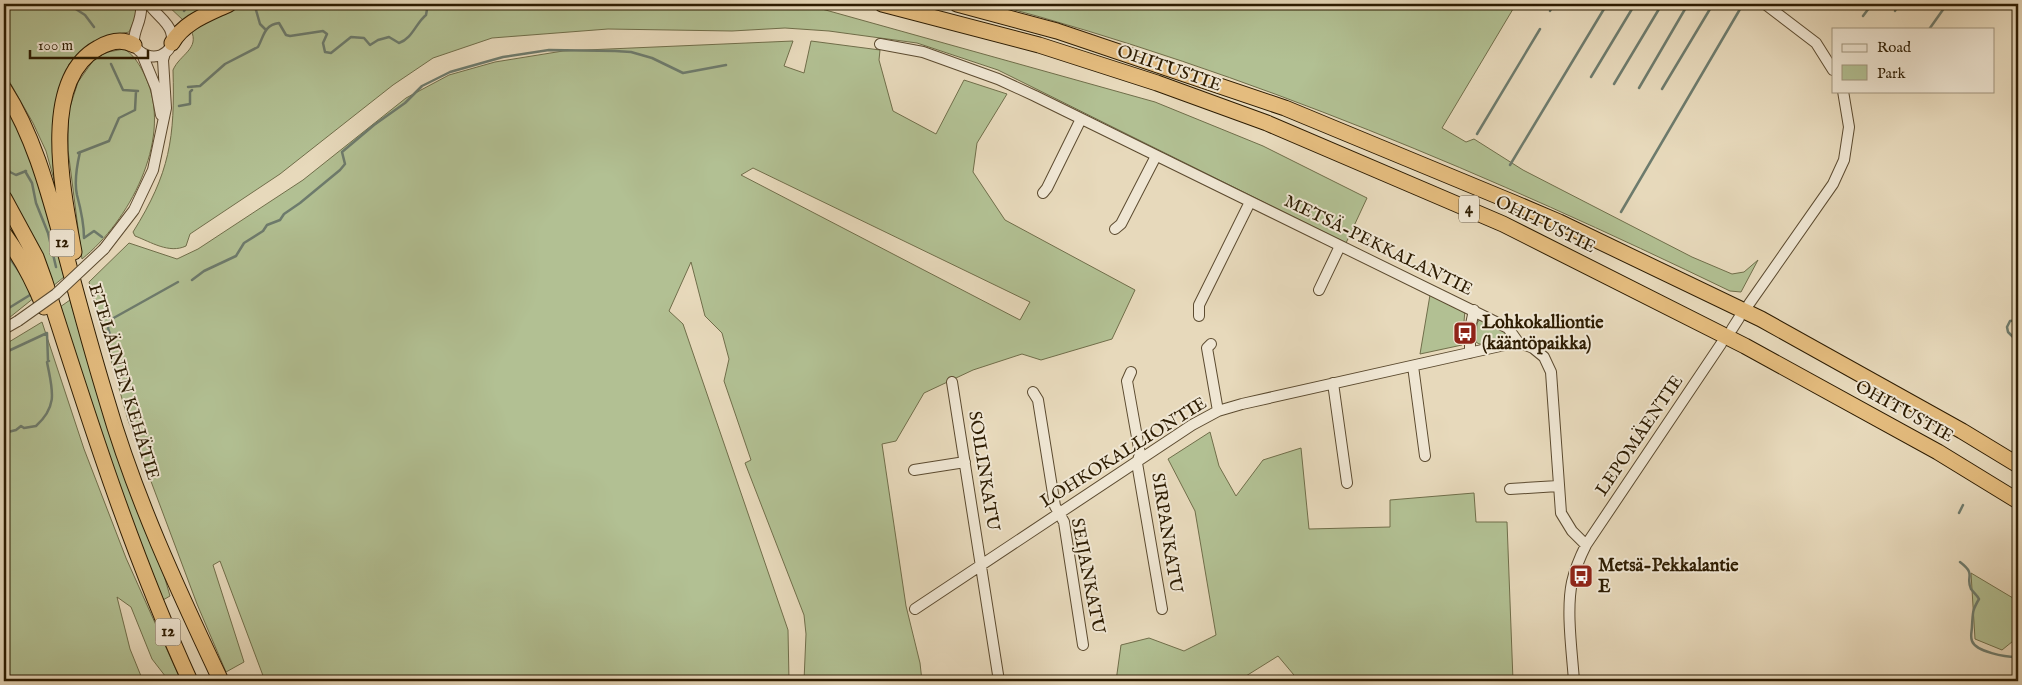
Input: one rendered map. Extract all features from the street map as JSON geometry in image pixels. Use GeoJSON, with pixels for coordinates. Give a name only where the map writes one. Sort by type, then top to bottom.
{"type":"FeatureCollection","features":[{"type":"Feature","properties":{"kind":"highway"},"geometry":{"type":"LineString","coordinates":[[168,48],[176,35],[190,24],[229,4]]}},
{"type":"Feature","properties":{"kind":"highway","name":"OHITUSTIE"},"geometry":{"type":"LineString","coordinates":[[882,4],[1039,45],[1157,83],[1267,123],[1503,224],[1745,346],[1938,452],[2018,501]]}},
{"type":"Feature","properties":{"kind":"highway","name":"OHITUSTIE"},"geometry":{"type":"LineString","coordinates":[[957,4],[1057,32],[1285,108],[1543,215],[1761,319],[1954,426],[2018,465]]}},
{"type":"Feature","properties":{"kind":"highway"},"geometry":{"type":"LineString","coordinates":[[107,402],[70,229],[62,172],[60,125],[67,87],[80,61],[91,52],[108,43],[123,41],[138,50]]}},
{"type":"Feature","properties":{"kind":"highway","name":"ETELÄINEN KEHÄTIE"},"geometry":{"type":"LineString","coordinates":[[4,89],[23,125],[40,166],[107,402],[138,492],[158,542],[221,681]]}},
{"type":"Feature","properties":{"kind":"highway","name":"12"},"geometry":{"type":"LineString","coordinates":[[4,198],[17,219],[39,265],[85,408],[130,536],[190,681]]}},
{"type":"Feature","properties":{"kind":"highway"},"geometry":{"type":"LineString","coordinates":[[4,234],[18,252],[33,280],[85,408]]}},
{"type":"Feature","properties":{"kind":"street"},"geometry":{"type":"LineString","coordinates":[[141,4],[141,20],[134,34],[138,50],[156,88],[162,123]]}},
{"type":"Feature","properties":{"kind":"street"},"geometry":{"type":"LineString","coordinates":[[4,329],[56,294],[104,249],[134,210],[147,185],[157,156],[166,108],[163,60],[168,48],[170,28],[149,4]]}},
{"type":"Feature","properties":{"kind":"street"},"geometry":{"type":"LineString","coordinates":[[1765,4],[1816,43],[1832,68]]}},
{"type":"Feature","properties":{"kind":"street","name":"METSÄ-PEKKALANTIE"},"geometry":{"type":"LineString","coordinates":[[880,44],[923,52],[998,79],[1508,328],[1518,342],[1533,348],[1544,357],[1550,372],[1561,513],[1572,531],[1586,545]]}},
{"type":"Feature","properties":{"kind":"street"},"geometry":{"type":"LineString","coordinates":[[138,50],[148,57],[156,57],[168,48]]}},
{"type":"Feature","properties":{"kind":"street"},"geometry":{"type":"LineString","coordinates":[[1749,304],[1833,184],[1844,160],[1849,127],[1843,92]]}},
{"type":"Feature","properties":{"kind":"street"},"geometry":{"type":"LineString","coordinates":[[1043,193],[1081,119]]}},
{"type":"Feature","properties":{"kind":"street"},"geometry":{"type":"LineString","coordinates":[[1115,229],[1120,224],[1156,156]]}},
{"type":"Feature","properties":{"kind":"street"},"geometry":{"type":"LineString","coordinates":[[1199,316],[1199,305],[1250,202]]}},
{"type":"Feature","properties":{"kind":"street"},"geometry":{"type":"LineString","coordinates":[[1319,290],[1340,246]]}},
{"type":"Feature","properties":{"kind":"street"},"geometry":{"type":"LineString","coordinates":[[1470,353],[1470,329],[1474,310]]}},
{"type":"Feature","properties":{"kind":"street"},"geometry":{"type":"LineString","coordinates":[[1732,328],[1739,318]]}},
{"type":"Feature","properties":{"kind":"street","name":"LOHKOKALLIONTIE"},"geometry":{"type":"LineString","coordinates":[[915,609],[1192,426],[1218,411],[1333,383],[1518,342]]}},
{"type":"Feature","properties":{"kind":"street"},"geometry":{"type":"LineString","coordinates":[[1211,344],[1207,348],[1218,411]]}},
{"type":"Feature","properties":{"kind":"street","name":"LEPOMÄENTIE"},"geometry":{"type":"LineString","coordinates":[[1586,545],[1722,344]]}},
{"type":"Feature","properties":{"kind":"street"},"geometry":{"type":"LineString","coordinates":[[1413,366],[1425,456]]}},
{"type":"Feature","properties":{"kind":"street","name":"SIRPANKATU"},"geometry":{"type":"LineString","coordinates":[[1131,372],[1128,381],[1140,454],[1137,463],[1162,609]]}},
{"type":"Feature","properties":{"kind":"street","name":"SOILINKATU"},"geometry":{"type":"LineString","coordinates":[[952,382],[999,681]]}},
{"type":"Feature","properties":{"kind":"street"},"geometry":{"type":"LineString","coordinates":[[1333,383],[1347,483]]}},
{"type":"Feature","properties":{"kind":"street","name":"SEIJANKATU"},"geometry":{"type":"LineString","coordinates":[[1033,392],[1038,400],[1055,506],[1064,522],[1084,645]]}},
{"type":"Feature","properties":{"kind":"street"},"geometry":{"type":"LineString","coordinates":[[914,470],[965,462]]}},
{"type":"Feature","properties":{"kind":"street"},"geometry":{"type":"LineString","coordinates":[[1510,489],[1558,486]]}},
{"type":"Feature","properties":{"kind":"street"},"geometry":{"type":"LineString","coordinates":[[1574,681],[1570,618],[1571,584],[1578,560],[1586,545]]}},
{"type":"Feature","properties":{"kind":"green space"},"geometry":{"type":"Polygon","coordinates":[[[4,4],[136,4],[136,16],[129,32],[104,37],[88,46],[69,64],[59,93],[60,201],[46,151],[33,123],[4,72],[4,4]]]}},
{"type":"Feature","properties":{"kind":"green space"},"geometry":{"type":"Polygon","coordinates":[[[166,4],[219,4],[184,21],[166,4]]]}},
{"type":"Feature","properties":{"kind":"green space"},"geometry":{"type":"Polygon","coordinates":[[[244,4],[804,4],[1155,102],[1263,146],[1367,198],[1346,243],[998,70],[917,43],[829,31],[785,28],[732,31],[608,29],[492,38],[433,58],[393,85],[280,174],[190,234],[186,246],[173,249],[167,248],[135,236],[133,232],[155,191],[168,154],[173,116],[173,70],[191,47],[193,37],[191,30],[244,4]]]}},
{"type":"Feature","properties":{"kind":"green space"},"geometry":{"type":"Polygon","coordinates":[[[993,4],[1516,4],[1442,128],[1466,142],[1474,139],[1523,170],[1692,257],[1732,274],[1744,272],[1758,260],[1741,292],[1730,291],[1550,207],[1368,130],[1276,94],[1183,61],[993,4]]]}},
{"type":"Feature","properties":{"kind":"green space"},"geometry":{"type":"Polygon","coordinates":[[[793,41],[784,66],[804,73],[811,41],[880,50],[879,60],[893,111],[936,134],[964,80],[1007,94],[977,143],[973,172],[1005,220],[1135,290],[1112,339],[1041,360],[1022,354],[973,370],[924,393],[896,441],[882,444],[906,606],[920,663],[922,681],[804,681],[806,634],[804,615],[745,463],[751,460],[724,381],[729,359],[722,333],[705,316],[691,262],[669,311],[683,324],[788,630],[789,681],[265,681],[220,561],[213,565],[244,662],[226,672],[197,604],[128,420],[89,282],[129,243],[177,259],[198,249],[303,180],[406,98],[449,75],[495,62],[563,51],[793,41]],[[753,168],[741,175],[1020,320],[1030,302],[753,168]]]}},
{"type":"Feature","properties":{"kind":"green space"},"geometry":{"type":"Polygon","coordinates":[[[124,49],[135,59],[144,73],[154,106],[154,130],[150,155],[130,202],[99,243],[82,259],[68,150],[68,113],[78,82],[95,58],[108,52],[124,49]]]}},
{"type":"Feature","properties":{"kind":"green space"},"geometry":{"type":"Polygon","coordinates":[[[4,101],[22,136],[38,176],[64,277],[53,286],[28,228],[4,187],[4,101]]]}},
{"type":"Feature","properties":{"kind":"green space"},"geometry":{"type":"Polygon","coordinates":[[[4,245],[35,297],[4,322],[4,245]]]}},
{"type":"Feature","properties":{"kind":"green space"},"geometry":{"type":"Polygon","coordinates":[[[1430,295],[1465,310],[1462,345],[1420,354],[1430,295]]]}},
{"type":"Feature","properties":{"kind":"green space"},"geometry":{"type":"Polygon","coordinates":[[[70,300],[99,399],[161,565],[170,596],[163,600],[111,466],[60,307],[70,300]]]}},
{"type":"Feature","properties":{"kind":"green space"},"geometry":{"type":"Polygon","coordinates":[[[1480,319],[1505,331],[1506,340],[1479,344],[1476,342],[1477,323],[1480,319]]]}},
{"type":"Feature","properties":{"kind":"green space"},"geometry":{"type":"Polygon","coordinates":[[[42,322],[84,449],[126,558],[181,681],[169,681],[152,659],[131,607],[117,597],[130,649],[143,681],[4,681],[4,345],[42,322]]]}},
{"type":"Feature","properties":{"kind":"green space"},"geometry":{"type":"Polygon","coordinates":[[[1210,432],[1219,466],[1236,496],[1263,460],[1301,448],[1309,529],[1390,527],[1390,500],[1474,493],[1476,522],[1507,522],[1513,681],[1299,681],[1278,656],[1238,681],[1116,681],[1121,645],[1149,638],[1184,651],[1216,635],[1195,511],[1168,459],[1210,432]]]}},
{"type":"Feature","properties":{"kind":"green space"},"geometry":{"type":"Polygon","coordinates":[[[1971,573],[2018,601],[2018,637],[2002,650],[1975,639],[1971,573]]]}},
{"type":"Feature","properties":{"kind":"waterway"},"geometry":{"type":"LineString","coordinates":[[68,4],[85,15],[94,27]]}},
{"type":"Feature","properties":{"kind":"waterway"},"geometry":{"type":"LineString","coordinates":[[184,11],[189,4]]}},
{"type":"Feature","properties":{"kind":"waterway"},"geometry":{"type":"LineString","coordinates":[[188,87],[200,86],[225,64],[258,47],[267,29],[274,24],[279,23],[286,35],[290,36],[323,31],[327,34],[323,43],[325,52],[331,53],[351,37],[364,38],[370,45],[378,40],[389,37],[399,43],[403,41],[426,15],[428,4]]}},
{"type":"Feature","properties":{"kind":"waterway"},"geometry":{"type":"LineString","coordinates":[[774,4],[789,6],[794,4]]}},
{"type":"Feature","properties":{"kind":"waterway"},"geometry":{"type":"LineString","coordinates":[[1550,11],[1554,4]]}},
{"type":"Feature","properties":{"kind":"waterway"},"geometry":{"type":"LineString","coordinates":[[1510,165],[1607,4]]}},
{"type":"Feature","properties":{"kind":"waterway"},"geometry":{"type":"LineString","coordinates":[[1591,77],[1635,4]]}},
{"type":"Feature","properties":{"kind":"waterway"},"geometry":{"type":"LineString","coordinates":[[1614,84],[1662,4]]}},
{"type":"Feature","properties":{"kind":"waterway"},"geometry":{"type":"LineString","coordinates":[[1639,88],[1688,4]]}},
{"type":"Feature","properties":{"kind":"waterway"},"geometry":{"type":"LineString","coordinates":[[1662,89],[1713,4]]}},
{"type":"Feature","properties":{"kind":"waterway"},"geometry":{"type":"LineString","coordinates":[[1621,212],[1743,4]]}},
{"type":"Feature","properties":{"kind":"waterway"},"geometry":{"type":"LineString","coordinates":[[1863,16],[1872,4]]}},
{"type":"Feature","properties":{"kind":"waterway"},"geometry":{"type":"LineString","coordinates":[[1895,11],[1899,4]]}},
{"type":"Feature","properties":{"kind":"waterway"},"geometry":{"type":"LineString","coordinates":[[1930,28],[1947,4]]}},
{"type":"Feature","properties":{"kind":"waterway"},"geometry":{"type":"LineString","coordinates":[[2004,4],[2013,8],[2018,7]]}},
{"type":"Feature","properties":{"kind":"waterway"},"geometry":{"type":"LineString","coordinates":[[256,10],[260,24],[266,30]]}},
{"type":"Feature","properties":{"kind":"waterway"},"geometry":{"type":"LineString","coordinates":[[1477,134],[1540,29]]}},
{"type":"Feature","properties":{"kind":"waterway"},"geometry":{"type":"LineString","coordinates":[[192,280],[204,271],[236,256],[244,243],[263,231],[267,225],[280,220],[284,214],[340,170],[345,164],[342,152],[374,125],[405,103],[422,86],[450,72],[503,57],[549,50],[631,52],[652,58],[683,73],[726,65]]}},
{"type":"Feature","properties":{"kind":"waterway"},"geometry":{"type":"LineString","coordinates":[[111,64],[123,90],[138,91]]}},
{"type":"Feature","properties":{"kind":"waterway"},"geometry":{"type":"LineString","coordinates":[[179,106],[190,104],[190,92],[192,90]]}},
{"type":"Feature","properties":{"kind":"waterway"},"geometry":{"type":"LineString","coordinates":[[78,153],[109,141],[119,118],[135,110],[136,91]]}},
{"type":"Feature","properties":{"kind":"waterway"},"geometry":{"type":"LineString","coordinates":[[80,152],[76,185],[84,238],[94,231],[102,237]]}},
{"type":"Feature","properties":{"kind":"waterway"},"geometry":{"type":"LineString","coordinates":[[4,166],[16,175],[26,171]]}},
{"type":"Feature","properties":{"kind":"waterway"},"geometry":{"type":"LineString","coordinates":[[25,171],[32,183],[36,203],[48,233],[56,267]]}},
{"type":"Feature","properties":{"kind":"waterway"},"geometry":{"type":"LineString","coordinates":[[4,250],[21,274]]}},
{"type":"Feature","properties":{"kind":"waterway"},"geometry":{"type":"LineString","coordinates":[[110,343],[112,341],[108,328],[110,320],[178,282]]}},
{"type":"Feature","properties":{"kind":"waterway"},"geometry":{"type":"LineString","coordinates":[[4,311],[30,295],[30,292]]}},
{"type":"Feature","properties":{"kind":"waterway"},"geometry":{"type":"LineString","coordinates":[[2018,320],[2010,321],[2007,327],[2008,332],[2018,342]]}},
{"type":"Feature","properties":{"kind":"waterway"},"geometry":{"type":"LineString","coordinates":[[4,353],[47,333],[48,361]]}},
{"type":"Feature","properties":{"kind":"waterway"},"geometry":{"type":"LineString","coordinates":[[4,433],[16,430],[21,426],[24,428],[36,426],[48,411],[52,396],[47,362],[49,361]]}},
{"type":"Feature","properties":{"kind":"waterway"},"geometry":{"type":"LineString","coordinates":[[2015,419],[2018,414]]}},
{"type":"Feature","properties":{"kind":"waterway"},"geometry":{"type":"LineString","coordinates":[[1959,513],[1963,505]]}},
{"type":"Feature","properties":{"kind":"waterway"},"geometry":{"type":"LineString","coordinates":[[1960,562],[1968,570],[1971,589],[1979,599],[1973,612],[1972,641],[1985,651],[2011,657],[2018,655]]}},
{"type":"Feature","properties":{"kind":"place","name":"Lohkokalliontie (kääntöpaikka)"},"geometry":{"type":"Point","coordinates":[1465,333]}},
{"type":"Feature","properties":{"kind":"place","name":"Metsä-Pekkalantie E"},"geometry":{"type":"Point","coordinates":[1581,576]}}]}
